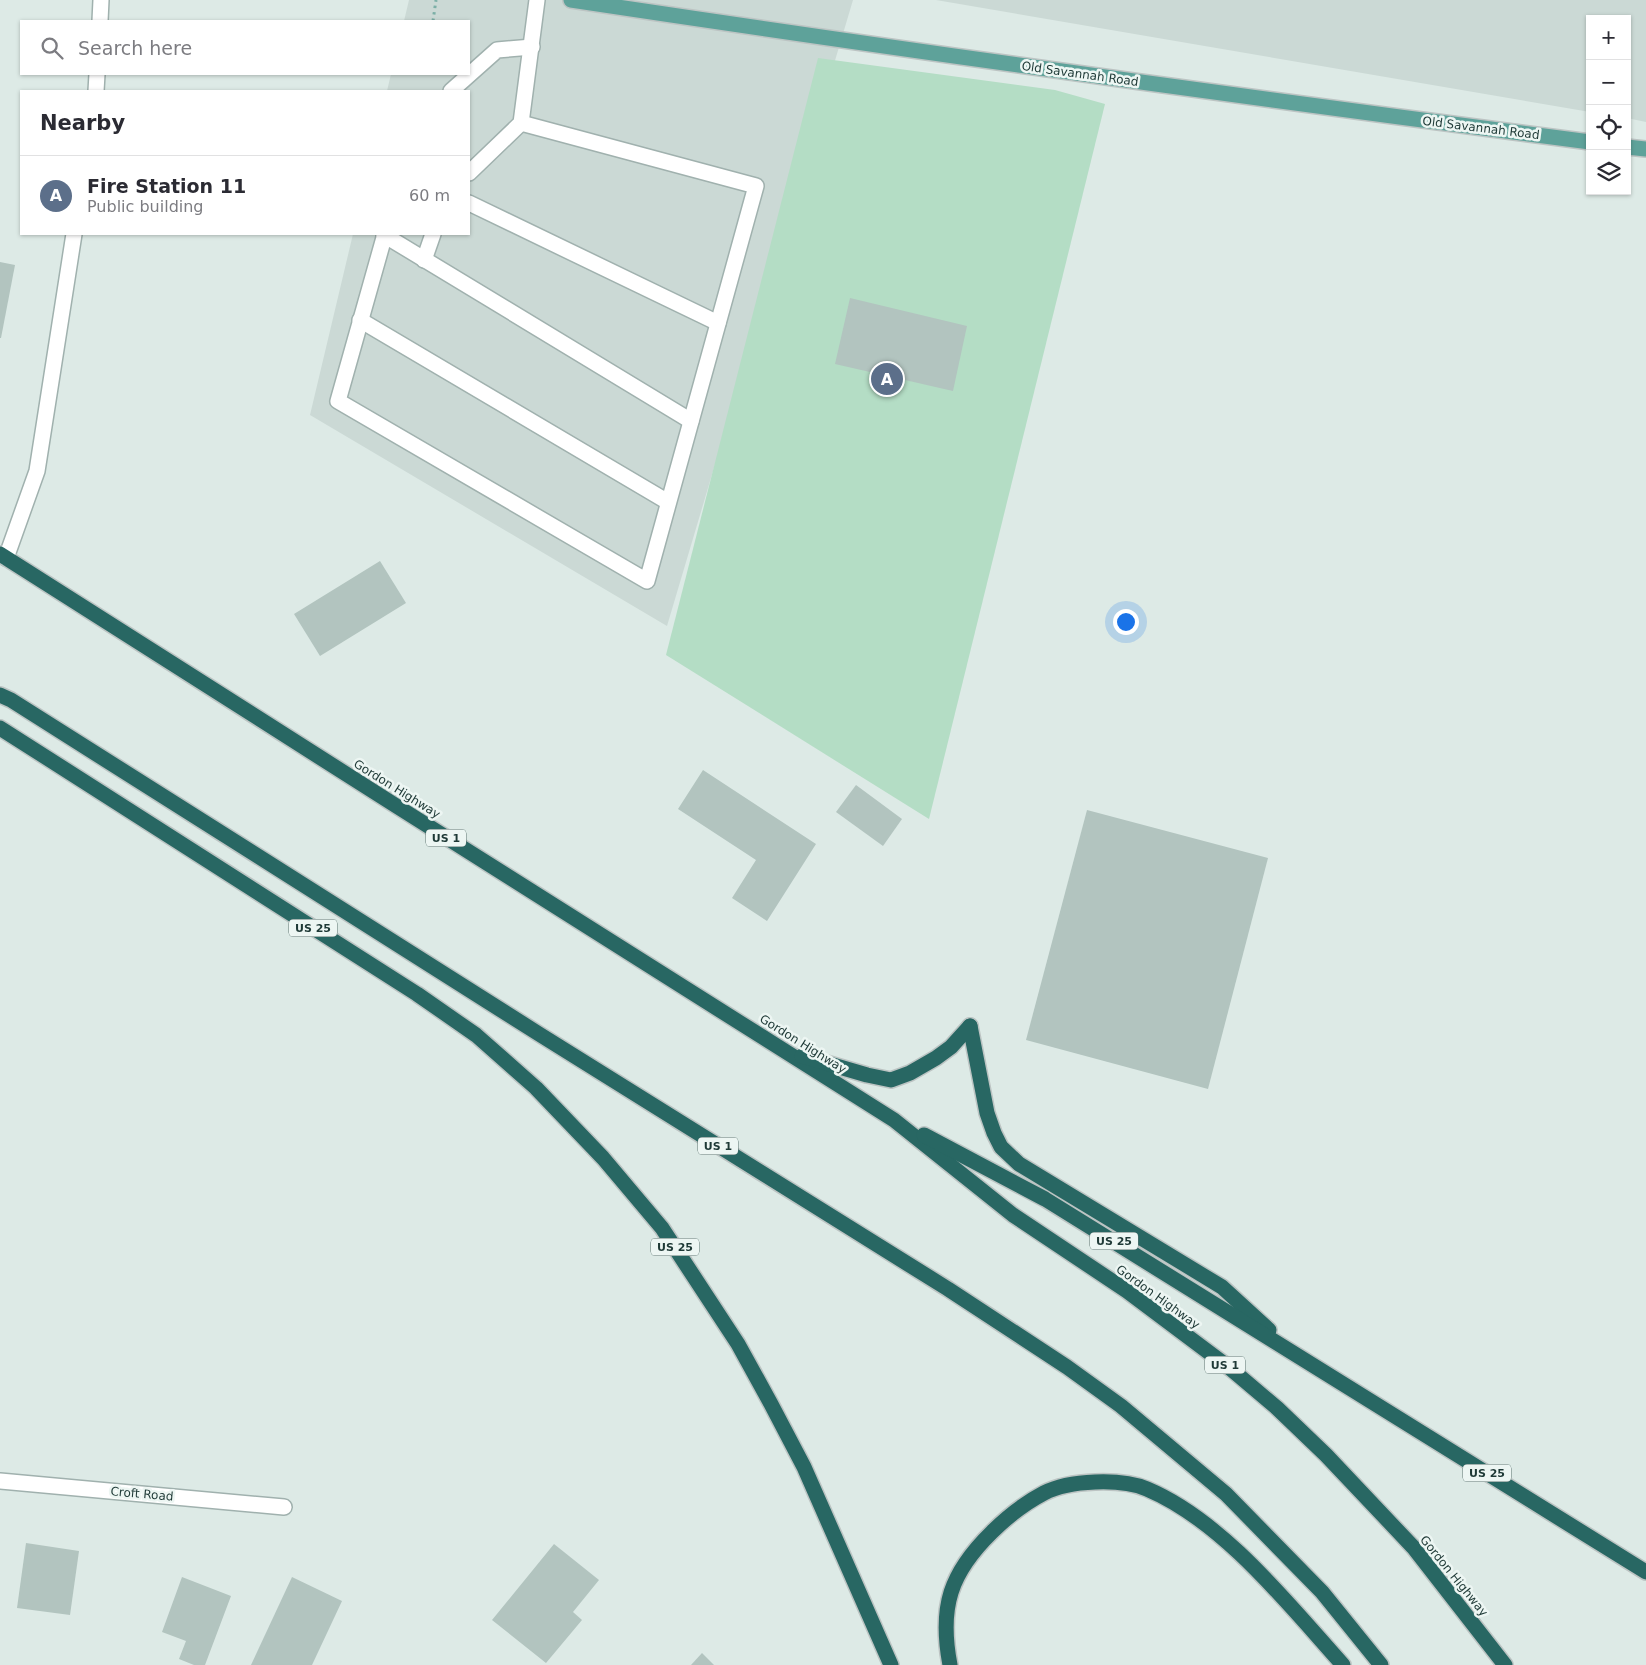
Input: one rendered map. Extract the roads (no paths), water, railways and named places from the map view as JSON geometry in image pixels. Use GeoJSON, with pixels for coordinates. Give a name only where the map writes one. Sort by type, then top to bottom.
{"type":"FeatureCollection","features":[{"type":"Feature","properties":{"kind":"highway","name":"Gordon Highway"},"geometry":{"type":"LineString","coordinates":[[3,556],[894,1120],[1012,1215],[1126,1291],[1231,1369],[1277,1408],[1326,1455],[1412,1547],[1504,1665]]}},
{"type":"Feature","properties":{"kind":"highway","name":"US 1"},"geometry":{"type":"LineString","coordinates":[[0,695],[11,700],[530,1029],[948,1289],[1067,1366],[1121,1406],[1226,1494],[1322,1592],[1381,1665]]}},
{"type":"Feature","properties":{"kind":"highway","name":"US 25"},"geometry":{"type":"LineString","coordinates":[[0,728],[417,994],[469,1030],[536,1088],[596,1151],[662,1228],[738,1344],[772,1404],[804,1467],[891,1665]]}},
{"type":"Feature","properties":{"kind":"highway"},"geometry":{"type":"LineString","coordinates":[[786,1052],[891,1080],[910,1073],[936,1058],[951,1047],[970,1026],[988,1113],[994,1133],[1001,1147],[1019,1164],[1222,1287],[1301,1358]]}},
{"type":"Feature","properties":{"kind":"highway","name":"US 25"},"geometry":{"type":"LineString","coordinates":[[894,1120],[1046,1199],[1646,1572]]}},
{"type":"Feature","properties":{"kind":"highway"},"geometry":{"type":"LineString","coordinates":[[950,1665],[946,1641],[946,1610],[954,1583],[978,1546],[1006,1518],[1044,1493],[1077,1484],[1115,1481],[1146,1488],[1172,1501],[1218,1533],[1274,1588],[1343,1665]]}},
{"type":"Feature","properties":{"kind":"main road","name":"Old Savannah Road"},"geometry":{"type":"LineString","coordinates":[[571,0],[1190,90],[1586,141]]}},
{"type":"Feature","properties":{"kind":"main road"},"geometry":{"type":"LineString","coordinates":[[1631,147],[1646,149]]}},
{"type":"Feature","properties":{"kind":"street"},"geometry":{"type":"LineString","coordinates":[[100,20],[101,0]]}},
{"type":"Feature","properties":{"kind":"street"},"geometry":{"type":"LineString","coordinates":[[470,172],[521,123],[537,0]]}},
{"type":"Feature","properties":{"kind":"street"},"geometry":{"type":"LineString","coordinates":[[470,74],[498,50],[532,48]]}},
{"type":"Feature","properties":{"kind":"street"},"geometry":{"type":"LineString","coordinates":[[96,90],[97,75]]}},
{"type":"Feature","properties":{"kind":"street"},"geometry":{"type":"LineString","coordinates":[[452,90],[469,75]]}},
{"type":"Feature","properties":{"kind":"street"},"geometry":{"type":"LineString","coordinates":[[384,235],[338,401],[647,581],[756,186],[521,123]]}},
{"type":"Feature","properties":{"kind":"street"},"geometry":{"type":"LineString","coordinates":[[470,203],[718,323]]}},
{"type":"Feature","properties":{"kind":"street"},"geometry":{"type":"LineString","coordinates":[[3,556],[37,471],[74,235]]}},
{"type":"Feature","properties":{"kind":"street"},"geometry":{"type":"LineString","coordinates":[[386,235],[691,421]]}},
{"type":"Feature","properties":{"kind":"street"},"geometry":{"type":"LineString","coordinates":[[424,260],[433,235]]}},
{"type":"Feature","properties":{"kind":"street"},"geometry":{"type":"LineString","coordinates":[[360,320],[668,502]]}},
{"type":"Feature","properties":{"kind":"street","name":"Croft Road"},"geometry":{"type":"LineString","coordinates":[[0,1481],[284,1507]]}},
{"type":"Feature","properties":{"kind":"place","name":"Fire Station 11"},"geometry":{"type":"Point","coordinates":[887,379]}}]}
